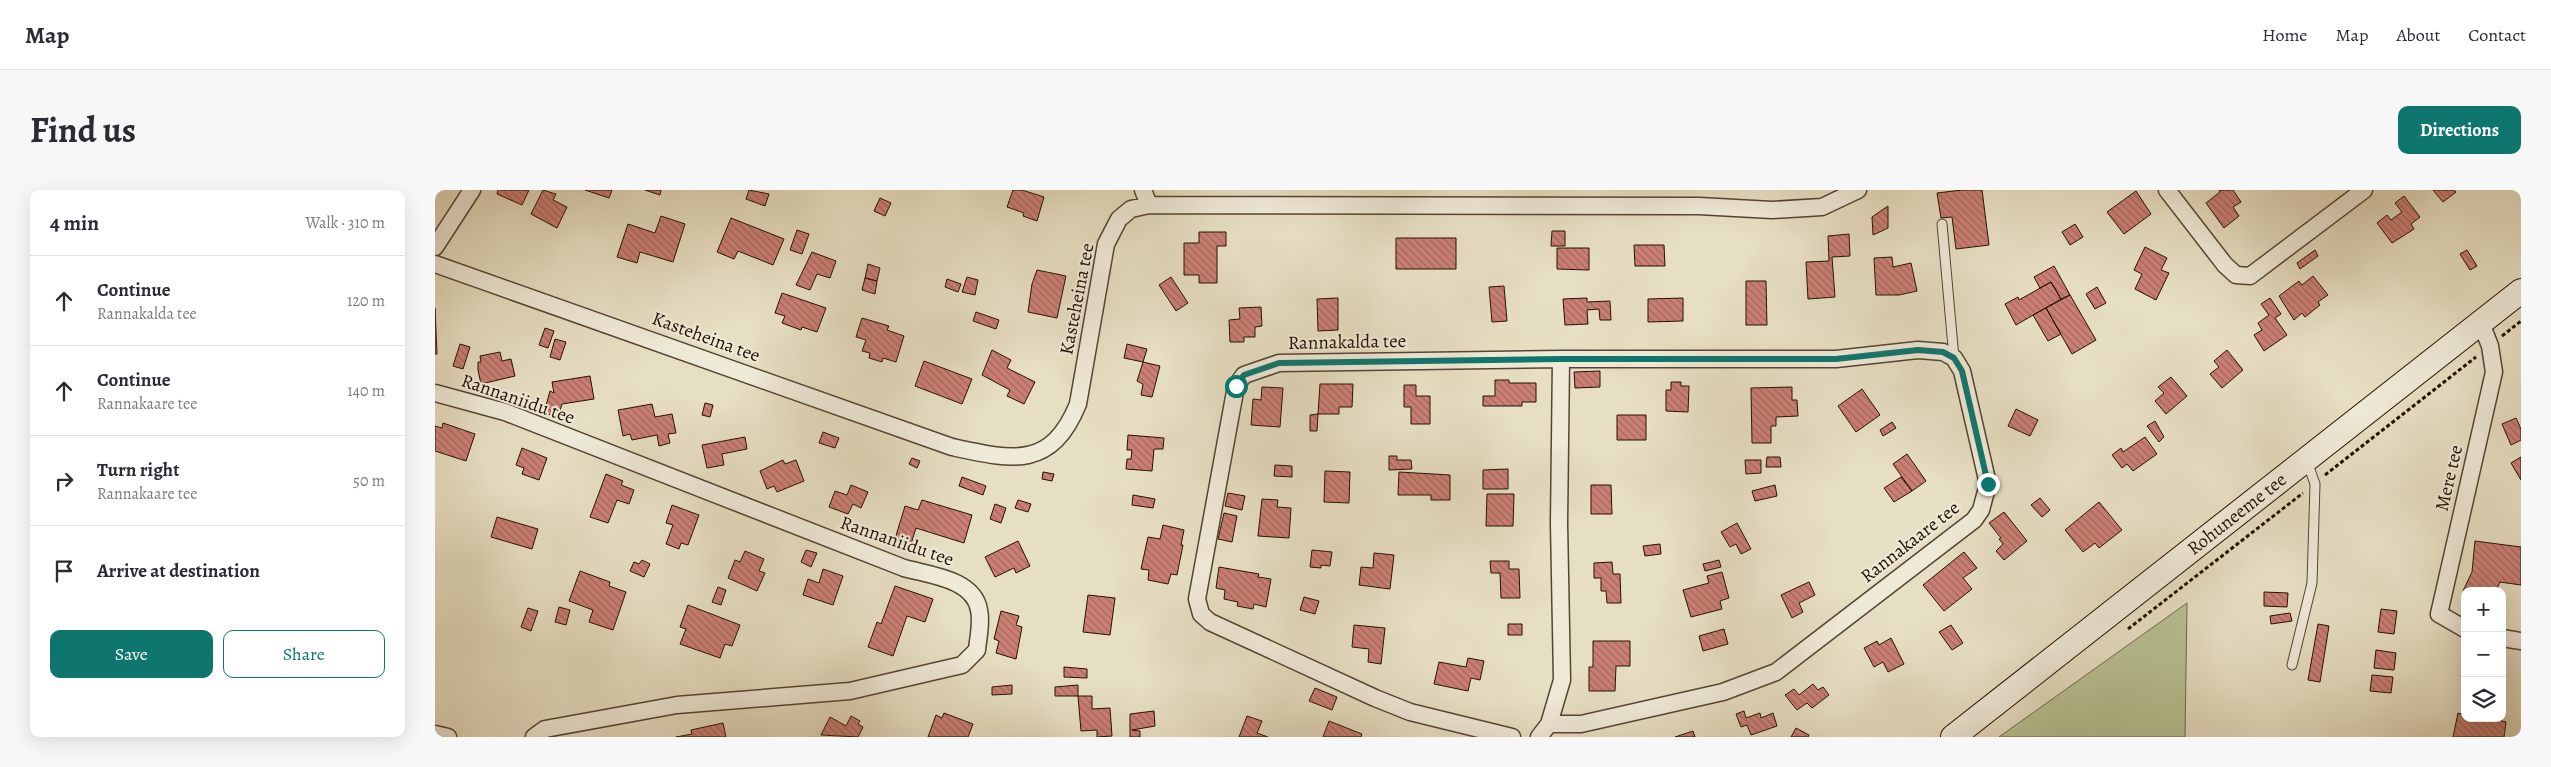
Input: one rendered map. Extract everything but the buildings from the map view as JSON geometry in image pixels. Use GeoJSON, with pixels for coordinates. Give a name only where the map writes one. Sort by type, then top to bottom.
{"type":"FeatureCollection","features":[{"type":"Feature","properties":{"kind":"street"},"geometry":{"type":"LineString","coordinates":[[435,247],[472,190]]}},
{"type":"Feature","properties":{"kind":"street","name":"Kasteheina tee"},"geometry":{"type":"LineString","coordinates":[[435,264],[952,447],[995,456],[1035,454],[1054,444],[1069,427],[1078,404],[1106,244],[1119,219],[1146,197],[1699,206],[1772,210],[1822,207],[1858,190]]}},
{"type":"Feature","properties":{"kind":"street"},"geometry":{"type":"LineString","coordinates":[[2167,190],[2225,265],[2236,275],[2250,276],[2364,190]]}},
{"type":"Feature","properties":{"kind":"street","name":"Rohuneeme tee"},"geometry":{"type":"LineString","coordinates":[[1963,734],[2521,290]]}},
{"type":"Feature","properties":{"kind":"street","name":"Mere tee"},"geometry":{"type":"LineString","coordinates":[[2461,627],[2439,614],[2494,372],[2490,346],[2481,323]]}},
{"type":"Feature","properties":{"kind":"street"},"geometry":{"type":"LineString","coordinates":[[1539,737],[1549,724],[1562,680],[1559,523],[1561,359],[1836,359],[1918,350],[1943,352],[1954,358]]}},
{"type":"Feature","properties":{"kind":"street","name":"Rannakaare tee"},"geometry":{"type":"LineString","coordinates":[[1549,724],[1581,724],[1723,692],[1776,672],[1974,520],[1981,510],[1988,484],[1962,371],[1954,358]]}},
{"type":"Feature","properties":{"kind":"street","name":"Rannakalda tee"},"geometry":{"type":"LineString","coordinates":[[1512,737],[1410,712],[1375,698],[1210,622],[1201,614],[1197,599],[1236,386],[1244,375],[1279,363],[1561,359]]}},
{"type":"Feature","properties":{"kind":"street","name":"Rannaniidu tee"},"geometry":{"type":"LineString","coordinates":[[435,393],[505,412],[904,568],[948,580],[974,597],[979,610],[977,650],[962,665],[850,691],[677,705],[545,729],[534,737]]}},
{"type":"Feature","properties":{"kind":"street"},"geometry":{"type":"LineString","coordinates":[[2506,639],[2521,641]]}},
{"type":"Feature","properties":{"kind":"street"},"geometry":{"type":"LineString","coordinates":[[435,734],[448,737]]}},
{"type":"Feature","properties":{"kind":"lane"},"geometry":{"type":"LineString","coordinates":[[1942,224],[1954,358]]}},
{"type":"Feature","properties":{"kind":"lane"},"geometry":{"type":"LineString","coordinates":[[2292,665],[2312,583],[2315,484],[2307,460]]}},
{"type":"Feature","properties":{"kind":"path"},"geometry":{"type":"LineString","coordinates":[[2120,634],[2315,484],[2521,321]]}},
{"type":"Feature","properties":{"kind":"green space"},"geometry":{"type":"Polygon","coordinates":[[[2187,603],[2185,737],[1999,737],[2187,603]]]}},
{"type":"Feature","properties":{"kind":"route"},"geometry":{"type":"LineString","coordinates":[[1236,386],[1244,375],[1279,363],[1561,359],[1836,359],[1918,350],[1943,352],[1954,358],[1962,371],[1988,484]]}}]}
